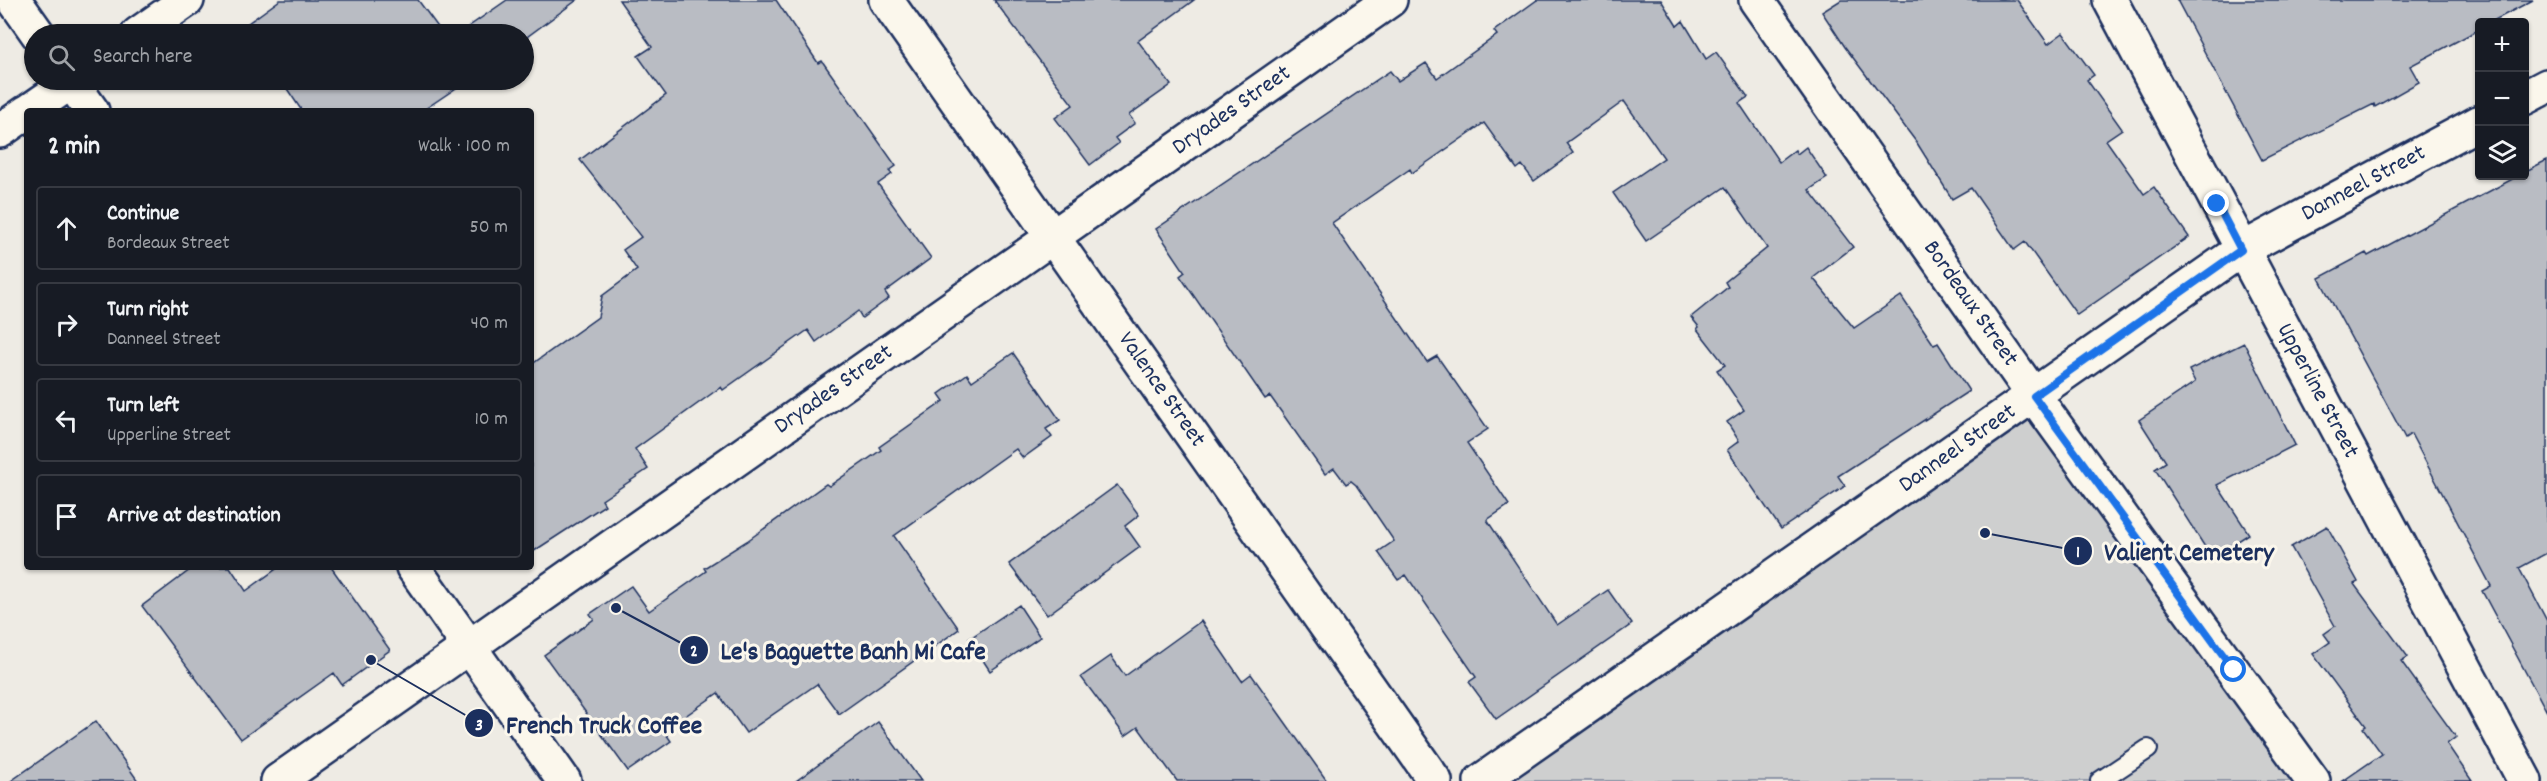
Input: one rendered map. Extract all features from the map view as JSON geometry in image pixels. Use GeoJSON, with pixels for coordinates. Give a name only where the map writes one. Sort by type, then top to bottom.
{"type":"FeatureCollection","features":[{"type":"Feature","properties":{"kind":"street"},"geometry":{"type":"LineString","coordinates":[[14,0],[31,24]]}},
{"type":"Feature","properties":{"kind":"street"},"geometry":{"type":"LineString","coordinates":[[152,24],[187,0]]}},
{"type":"Feature","properties":{"kind":"street","name":"Valence Street"},"geometry":{"type":"LineString","coordinates":[[886,0],[1435,781]]}},
{"type":"Feature","properties":{"kind":"street","name":"Dryades Street"},"geometry":{"type":"LineString","coordinates":[[278,781],[1390,0]]}},
{"type":"Feature","properties":{"kind":"street","name":"Bordeaux Street"},"geometry":{"type":"LineString","coordinates":[[1756,0],[2034,396],[2313,781]]}},
{"type":"Feature","properties":{"kind":"street","name":"Upperline Street"},"geometry":{"type":"LineString","coordinates":[[2110,0],[2525,781]]}},
{"type":"Feature","properties":{"kind":"street"},"geometry":{"type":"LineString","coordinates":[[2529,95],[2547,86]]}},
{"type":"Feature","properties":{"kind":"street"},"geometry":{"type":"LineString","coordinates":[[34,108],[58,90]]}},
{"type":"Feature","properties":{"kind":"street"},"geometry":{"type":"LineString","coordinates":[[78,90],[90,108]]}},
{"type":"Feature","properties":{"kind":"street"},"geometry":{"type":"LineString","coordinates":[[0,131],[24,115]]}},
{"type":"Feature","properties":{"kind":"street","name":"Danneel Street"},"geometry":{"type":"LineString","coordinates":[[1481,781],[2241,250],[2475,125]]}},
{"type":"Feature","properties":{"kind":"street"},"geometry":{"type":"LineString","coordinates":[[415,570],[564,781]]}},
{"type":"Feature","properties":{"kind":"lane"},"geometry":{"type":"LineString","coordinates":[[2100,781],[2148,749]]}},
{"type":"Feature","properties":{"kind":"shaded area"},"geometry":{"type":"Polygon","coordinates":[[[2034,396],[2313,781],[1481,781],[2034,396]]]}},
{"type":"Feature","properties":{"kind":"building"},"geometry":{"type":"Polygon","coordinates":[[[280,0],[418,0],[436,24],[247,24],[280,0]]]}},
{"type":"Feature","properties":{"kind":"building"},"geometry":{"type":"Polygon","coordinates":[[[507,0],[577,0],[534,32],[534,24],[472,24],[507,0]]]}},
{"type":"Feature","properties":{"kind":"building"},"geometry":{"type":"Polygon","coordinates":[[[619,0],[776,0],[818,63],[822,61],[896,166],[889,171],[892,174],[878,184],[931,258],[885,292],[889,298],[862,318],[858,311],[816,342],[808,330],[723,390],[721,387],[635,449],[648,469],[602,500],[605,505],[534,551],[534,363],[598,317],[602,296],[637,270],[623,250],[641,237],[580,160],[666,95],[638,56],[652,47],[619,0]]]}},
{"type":"Feature","properties":{"kind":"building"},"geometry":{"type":"Polygon","coordinates":[[[994,0],[1194,0],[1138,41],[1171,85],[1129,115],[1135,123],[1115,138],[1119,143],[1090,165],[1055,118],[1073,105],[994,0]]]}},
{"type":"Feature","properties":{"kind":"building"},"geometry":{"type":"Polygon","coordinates":[[[1537,0],[1661,0],[1677,26],[1683,21],[1706,59],[1716,52],[1748,97],[1739,103],[1779,162],[1795,150],[1797,154],[1806,147],[1827,178],[1809,190],[1853,247],[1813,278],[1854,328],[1901,296],[1934,345],[1938,343],[1969,391],[1838,476],[1845,486],[1781,529],[1727,450],[1739,441],[1727,422],[1744,410],[1717,370],[1725,365],[1697,329],[1699,327],[1691,317],[1728,287],[1725,282],[1767,248],[1725,187],[1646,241],[1613,193],[1664,158],[1624,101],[1566,143],[1573,153],[1534,181],[1522,165],[1517,169],[1484,123],[1412,173],[1410,169],[1332,223],[1427,362],[1437,356],[1488,429],[1467,443],[1509,505],[1487,520],[1557,625],[1608,590],[1632,624],[1496,719],[1469,682],[1476,677],[1406,575],[1398,580],[1378,552],[1394,541],[1356,485],[1351,481],[1346,484],[1334,468],[1325,474],[1270,396],[1265,399],[1180,276],[1185,272],[1156,229],[1390,71],[1398,81],[1426,63],[1437,78],[1497,35],[1494,31],[1537,0]]]}},
{"type":"Feature","properties":{"kind":"building"},"geometry":{"type":"Polygon","coordinates":[[[1841,0],[2017,0],[2048,44],[2063,33],[2094,75],[2087,80],[2122,129],[2106,140],[2144,194],[2154,187],[2189,237],[2077,315],[2025,242],[2014,250],[1971,188],[1952,199],[1917,143],[1845,47],[1822,12],[1841,0]]]}},
{"type":"Feature","properties":{"kind":"building"},"geometry":{"type":"Polygon","coordinates":[[[2177,0],[2533,0],[2499,18],[2475,18],[2475,32],[2410,66],[2419,82],[2375,107],[2374,104],[2262,160],[2177,0]]]}},
{"type":"Feature","properties":{"kind":"building"},"geometry":{"type":"Polygon","coordinates":[[[288,90],[453,90],[426,108],[300,108],[288,90]]]}},
{"type":"Feature","properties":{"kind":"building"},"geometry":{"type":"Polygon","coordinates":[[[2547,160],[2547,553],[2519,568],[2547,621],[2547,712],[2482,591],[2491,586],[2411,434],[2405,438],[2319,278],[2366,253],[2368,256],[2510,180],[2529,180],[2529,169],[2547,160]]]}},
{"type":"Feature","properties":{"kind":"building"},"geometry":{"type":"Polygon","coordinates":[[[2244,343],[2295,445],[2217,485],[2249,534],[2212,558],[2155,469],[2166,462],[2139,420],[2195,382],[2189,370],[2244,343]]]}},
{"type":"Feature","properties":{"kind":"building"},"geometry":{"type":"Polygon","coordinates":[[[1013,353],[1060,420],[1046,429],[1052,437],[1023,458],[1016,449],[894,536],[959,629],[839,714],[817,684],[746,733],[718,693],[664,731],[671,741],[628,771],[544,655],[594,619],[590,614],[631,586],[649,611],[706,571],[704,568],[747,541],[826,484],[829,486],[881,450],[879,447],[944,401],[939,394],[967,374],[972,381],[1013,353]]]}},
{"type":"Feature","properties":{"kind":"building"},"geometry":{"type":"Polygon","coordinates":[[[1117,485],[1139,515],[1125,526],[1140,547],[1047,615],[1009,564],[1117,485]]]}},
{"type":"Feature","properties":{"kind":"building"},"geometry":{"type":"Polygon","coordinates":[[[2327,526],[2358,582],[2354,584],[2408,657],[2401,661],[2456,737],[2447,744],[2472,781],[2343,781],[2382,754],[2363,728],[2366,726],[2313,654],[2330,642],[2324,634],[2335,626],[2291,547],[2327,526]]]}},
{"type":"Feature","properties":{"kind":"building"},"geometry":{"type":"Polygon","coordinates":[[[190,570],[232,570],[246,591],[275,570],[333,570],[390,650],[342,685],[334,673],[241,739],[142,606],[190,570]]]}},
{"type":"Feature","properties":{"kind":"building"},"geometry":{"type":"Polygon","coordinates":[[[1019,605],[1040,637],[990,671],[969,639],[1019,605]]]}},
{"type":"Feature","properties":{"kind":"building"},"geometry":{"type":"Polygon","coordinates":[[[1201,621],[1242,681],[1251,674],[1327,781],[1177,781],[1138,727],[1125,736],[1081,677],[1111,656],[1125,676],[1201,621]]]}},
{"type":"Feature","properties":{"kind":"building"},"geometry":{"type":"Polygon","coordinates":[[[96,721],[138,781],[11,781],[96,721]]]}},
{"type":"Feature","properties":{"kind":"building"},"geometry":{"type":"Polygon","coordinates":[[[878,722],[921,781],[796,781],[878,722]]]}},
{"type":"Feature","properties":{"kind":"place","name":"Valient Cemetery"},"geometry":{"type":"Point","coordinates":[1985,533]}},
{"type":"Feature","properties":{"kind":"place","name":"Le's Baguette Banh Mi Cafe"},"geometry":{"type":"Point","coordinates":[616,608]}},
{"type":"Feature","properties":{"kind":"place","name":"French Truck Coffee"},"geometry":{"type":"Point","coordinates":[371,660]}},
{"type":"Feature","properties":{"kind":"route"},"geometry":{"type":"LineString","coordinates":[[2217,204],[2241,250],[2034,396],[2234,670]]}}]}
